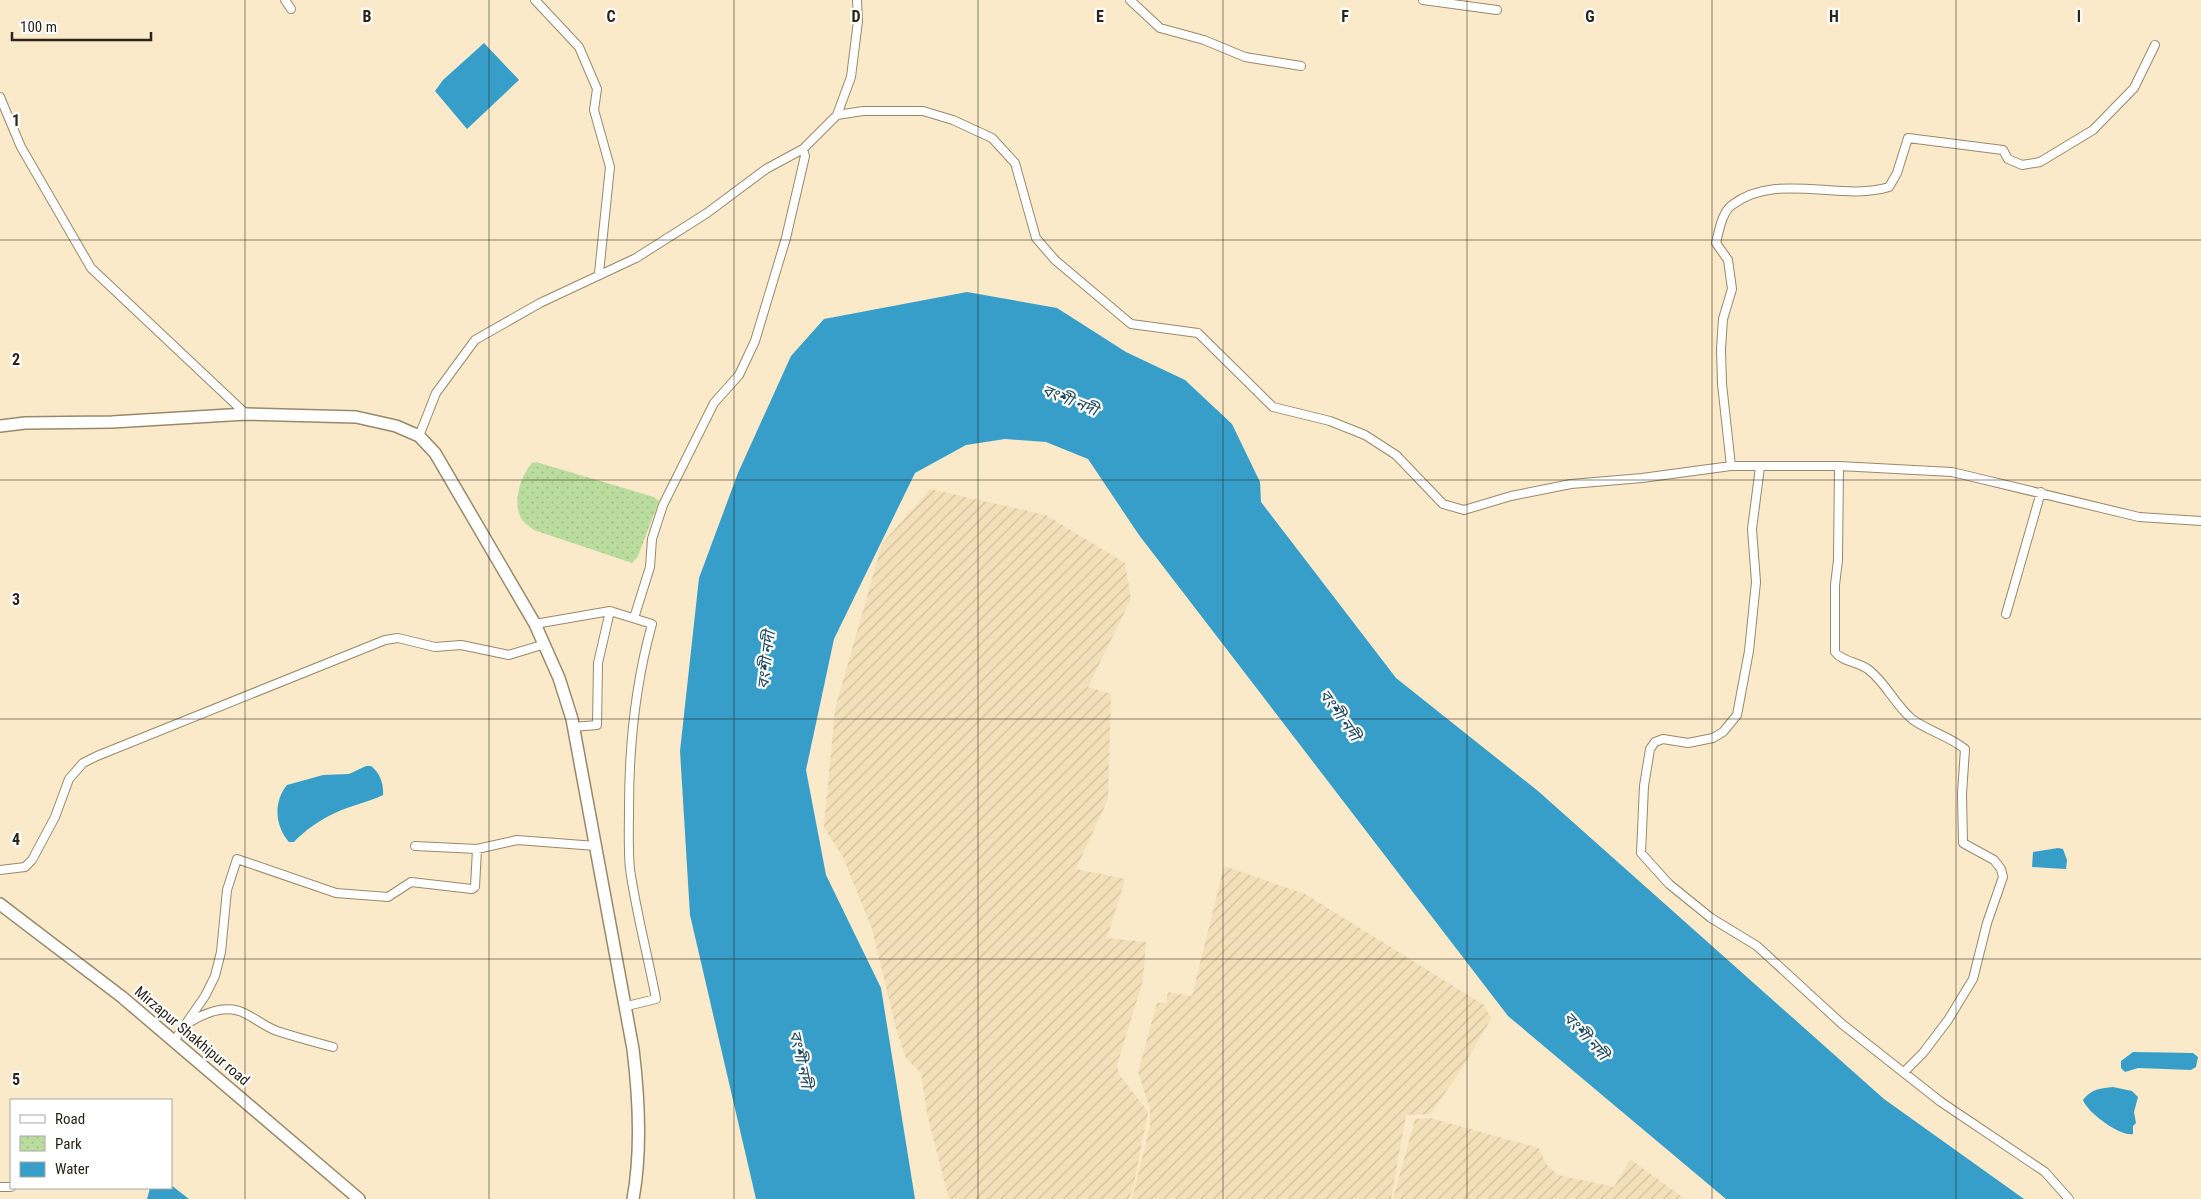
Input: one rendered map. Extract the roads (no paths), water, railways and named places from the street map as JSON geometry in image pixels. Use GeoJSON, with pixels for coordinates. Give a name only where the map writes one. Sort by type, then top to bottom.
{"type":"FeatureCollection","features":[{"type":"Feature","properties":{"kind":"street"},"geometry":{"type":"LineString","coordinates":[[285,0],[291,9]]}},
{"type":"Feature","properties":{"kind":"street"},"geometry":{"type":"LineString","coordinates":[[535,0],[579,47],[597,89],[594,110],[610,167],[599,273]]}},
{"type":"Feature","properties":{"kind":"street"},"geometry":{"type":"LineString","coordinates":[[419,436],[436,392],[474,340],[599,273],[636,258],[707,213],[766,169],[802,148],[837,115],[851,77],[858,21],[857,0]]}},
{"type":"Feature","properties":{"kind":"street"},"geometry":{"type":"LineString","coordinates":[[1130,0],[1160,28],[1204,40],[1244,56],[1301,66]]}},
{"type":"Feature","properties":{"kind":"street"},"geometry":{"type":"LineString","coordinates":[[1423,0],[1497,10]]}},
{"type":"Feature","properties":{"kind":"street"},"geometry":{"type":"LineString","coordinates":[[1731,466],[1720,349],[1723,320],[1732,289],[1728,260],[1716,243],[1721,223],[1731,205],[1758,193],[1777,189],[1873,192],[1889,187],[1897,173],[1908,138],[2003,150],[2008,159],[2022,165],[2040,162],[2093,130],[2134,88],[2155,45]]}},
{"type":"Feature","properties":{"kind":"street"},"geometry":{"type":"LineString","coordinates":[[0,97],[20,147],[91,268],[246,414]]}},
{"type":"Feature","properties":{"kind":"street"},"geometry":{"type":"LineString","coordinates":[[837,115],[863,111],[923,111],[953,120],[992,138],[1015,163],[1036,238],[1055,260],[1131,324],[1198,334],[1273,407],[1330,421],[1365,435],[1396,455],[1443,504],[1450,508],[1464,510],[1511,496],[1571,484],[1642,478],[1731,466],[1839,466],[1952,472],[2139,517],[2201,521]]}},
{"type":"Feature","properties":{"kind":"street"},"geometry":{"type":"LineString","coordinates":[[634,618],[650,567],[652,539],[663,505],[714,403],[739,375],[755,342],[786,238],[804,156],[802,148]]}},
{"type":"Feature","properties":{"kind":"street"},"geometry":{"type":"LineString","coordinates":[[0,426],[26,423],[156,420],[246,414],[356,417],[396,426],[419,436],[435,452],[535,624],[559,678],[573,727],[627,1006],[638,1092],[638,1170],[633,1199]]}},
{"type":"Feature","properties":{"kind":"street"},"geometry":{"type":"LineString","coordinates":[[1839,466],[1838,560],[1834,585],[1837,622],[1834,642],[1835,652],[1839,656],[1867,668],[1914,721],[1940,733],[1965,750],[1961,828],[1963,843],[1994,860],[2001,869],[2003,877],[1986,923],[1973,979],[1943,1027],[1904,1072]]}},
{"type":"Feature","properties":{"kind":"street"},"geometry":{"type":"LineString","coordinates":[[1760,467],[1752,529],[1756,582],[1749,651],[1737,715],[1724,732],[1713,738],[1688,744],[1662,740],[1655,742],[1650,748],[1644,786],[1641,854],[1669,884],[1711,918],[1757,946],[1842,1024],[1941,1102],[2044,1172],[2069,1199]]}},
{"type":"Feature","properties":{"kind":"street"},"geometry":{"type":"LineString","coordinates":[[2006,614],[2041,492]]}},
{"type":"Feature","properties":{"kind":"street"},"geometry":{"type":"LineString","coordinates":[[573,727],[597,725],[598,663],[610,612]]}},
{"type":"Feature","properties":{"kind":"street"},"geometry":{"type":"LineString","coordinates":[[535,624],[610,612],[652,624],[638,676],[631,737],[630,868],[656,999],[627,1006]]}},
{"type":"Feature","properties":{"kind":"street"},"geometry":{"type":"LineString","coordinates":[[0,870],[25,867],[32,860],[55,817],[69,779],[83,763],[97,756],[385,640],[398,638],[435,647],[461,645],[509,655],[545,644]]}},
{"type":"Feature","properties":{"kind":"street"},"geometry":{"type":"LineString","coordinates":[[415,846],[477,849],[518,840],[596,846]]}},
{"type":"Feature","properties":{"kind":"street"},"geometry":{"type":"LineString","coordinates":[[174,1040],[205,996],[214,976],[221,952],[227,890],[237,859],[336,893],[388,897],[411,882],[472,889],[475,887],[477,849]]}},
{"type":"Feature","properties":{"kind":"street","name":"Mirzapur Shakhipur road"},"geometry":{"type":"LineString","coordinates":[[0,904],[122,997],[359,1199]]}},
{"type":"Feature","properties":{"kind":"street"},"geometry":{"type":"LineString","coordinates":[[184,1027],[199,1016],[214,1010],[233,1010],[243,1012],[274,1030],[333,1047]]}},
{"type":"Feature","properties":{"kind":"water"},"geometry":{"type":"Polygon","coordinates":[[[484,43],[519,80],[467,129],[435,91],[443,80],[484,43]]]}},
{"type":"Feature","properties":{"kind":"water","name":"বংশী নদী"},"geometry":{"type":"Polygon","coordinates":[[[967,292],[1057,308],[1126,352],[1185,380],[1232,424],[1260,482],[1261,502],[1396,678],[1538,791],[1884,1099],[2024,1199],[1726,1199],[1508,1016],[1139,535],[1088,459],[1046,442],[1005,439],[966,445],[915,473],[834,639],[806,770],[826,875],[881,988],[915,1199],[756,1199],[690,915],[680,751],[699,578],[738,473],[791,356],[824,319],[967,292]]]}},
{"type":"Feature","properties":{"kind":"water"},"geometry":{"type":"Polygon","coordinates":[[[366,766],[371,766],[379,775],[383,787],[383,795],[330,816],[319,822],[294,842],[289,842],[281,829],[278,814],[279,799],[287,785],[323,775],[349,774],[366,766]]]}},
{"type":"Feature","properties":{"kind":"water"},"geometry":{"type":"Polygon","coordinates":[[[2063,849],[2067,860],[2066,869],[2032,867],[2033,852],[2063,849]]]}},
{"type":"Feature","properties":{"kind":"water"},"geometry":{"type":"Polygon","coordinates":[[[2133,1052],[2193,1053],[2198,1057],[2196,1067],[2191,1070],[2138,1068],[2125,1072],[2121,1068],[2121,1061],[2133,1052]]]}},
{"type":"Feature","properties":{"kind":"water"},"geometry":{"type":"Polygon","coordinates":[[[2113,1087],[2132,1091],[2138,1097],[2134,1112],[2136,1123],[2133,1126],[2133,1134],[2120,1132],[2105,1123],[2091,1111],[2083,1100],[2093,1091],[2113,1087]]]}},
{"type":"Feature","properties":{"kind":"water"},"geometry":{"type":"Polygon","coordinates":[[[172,1186],[189,1199],[147,1199],[150,1189],[172,1189],[172,1186]]]}}]}
